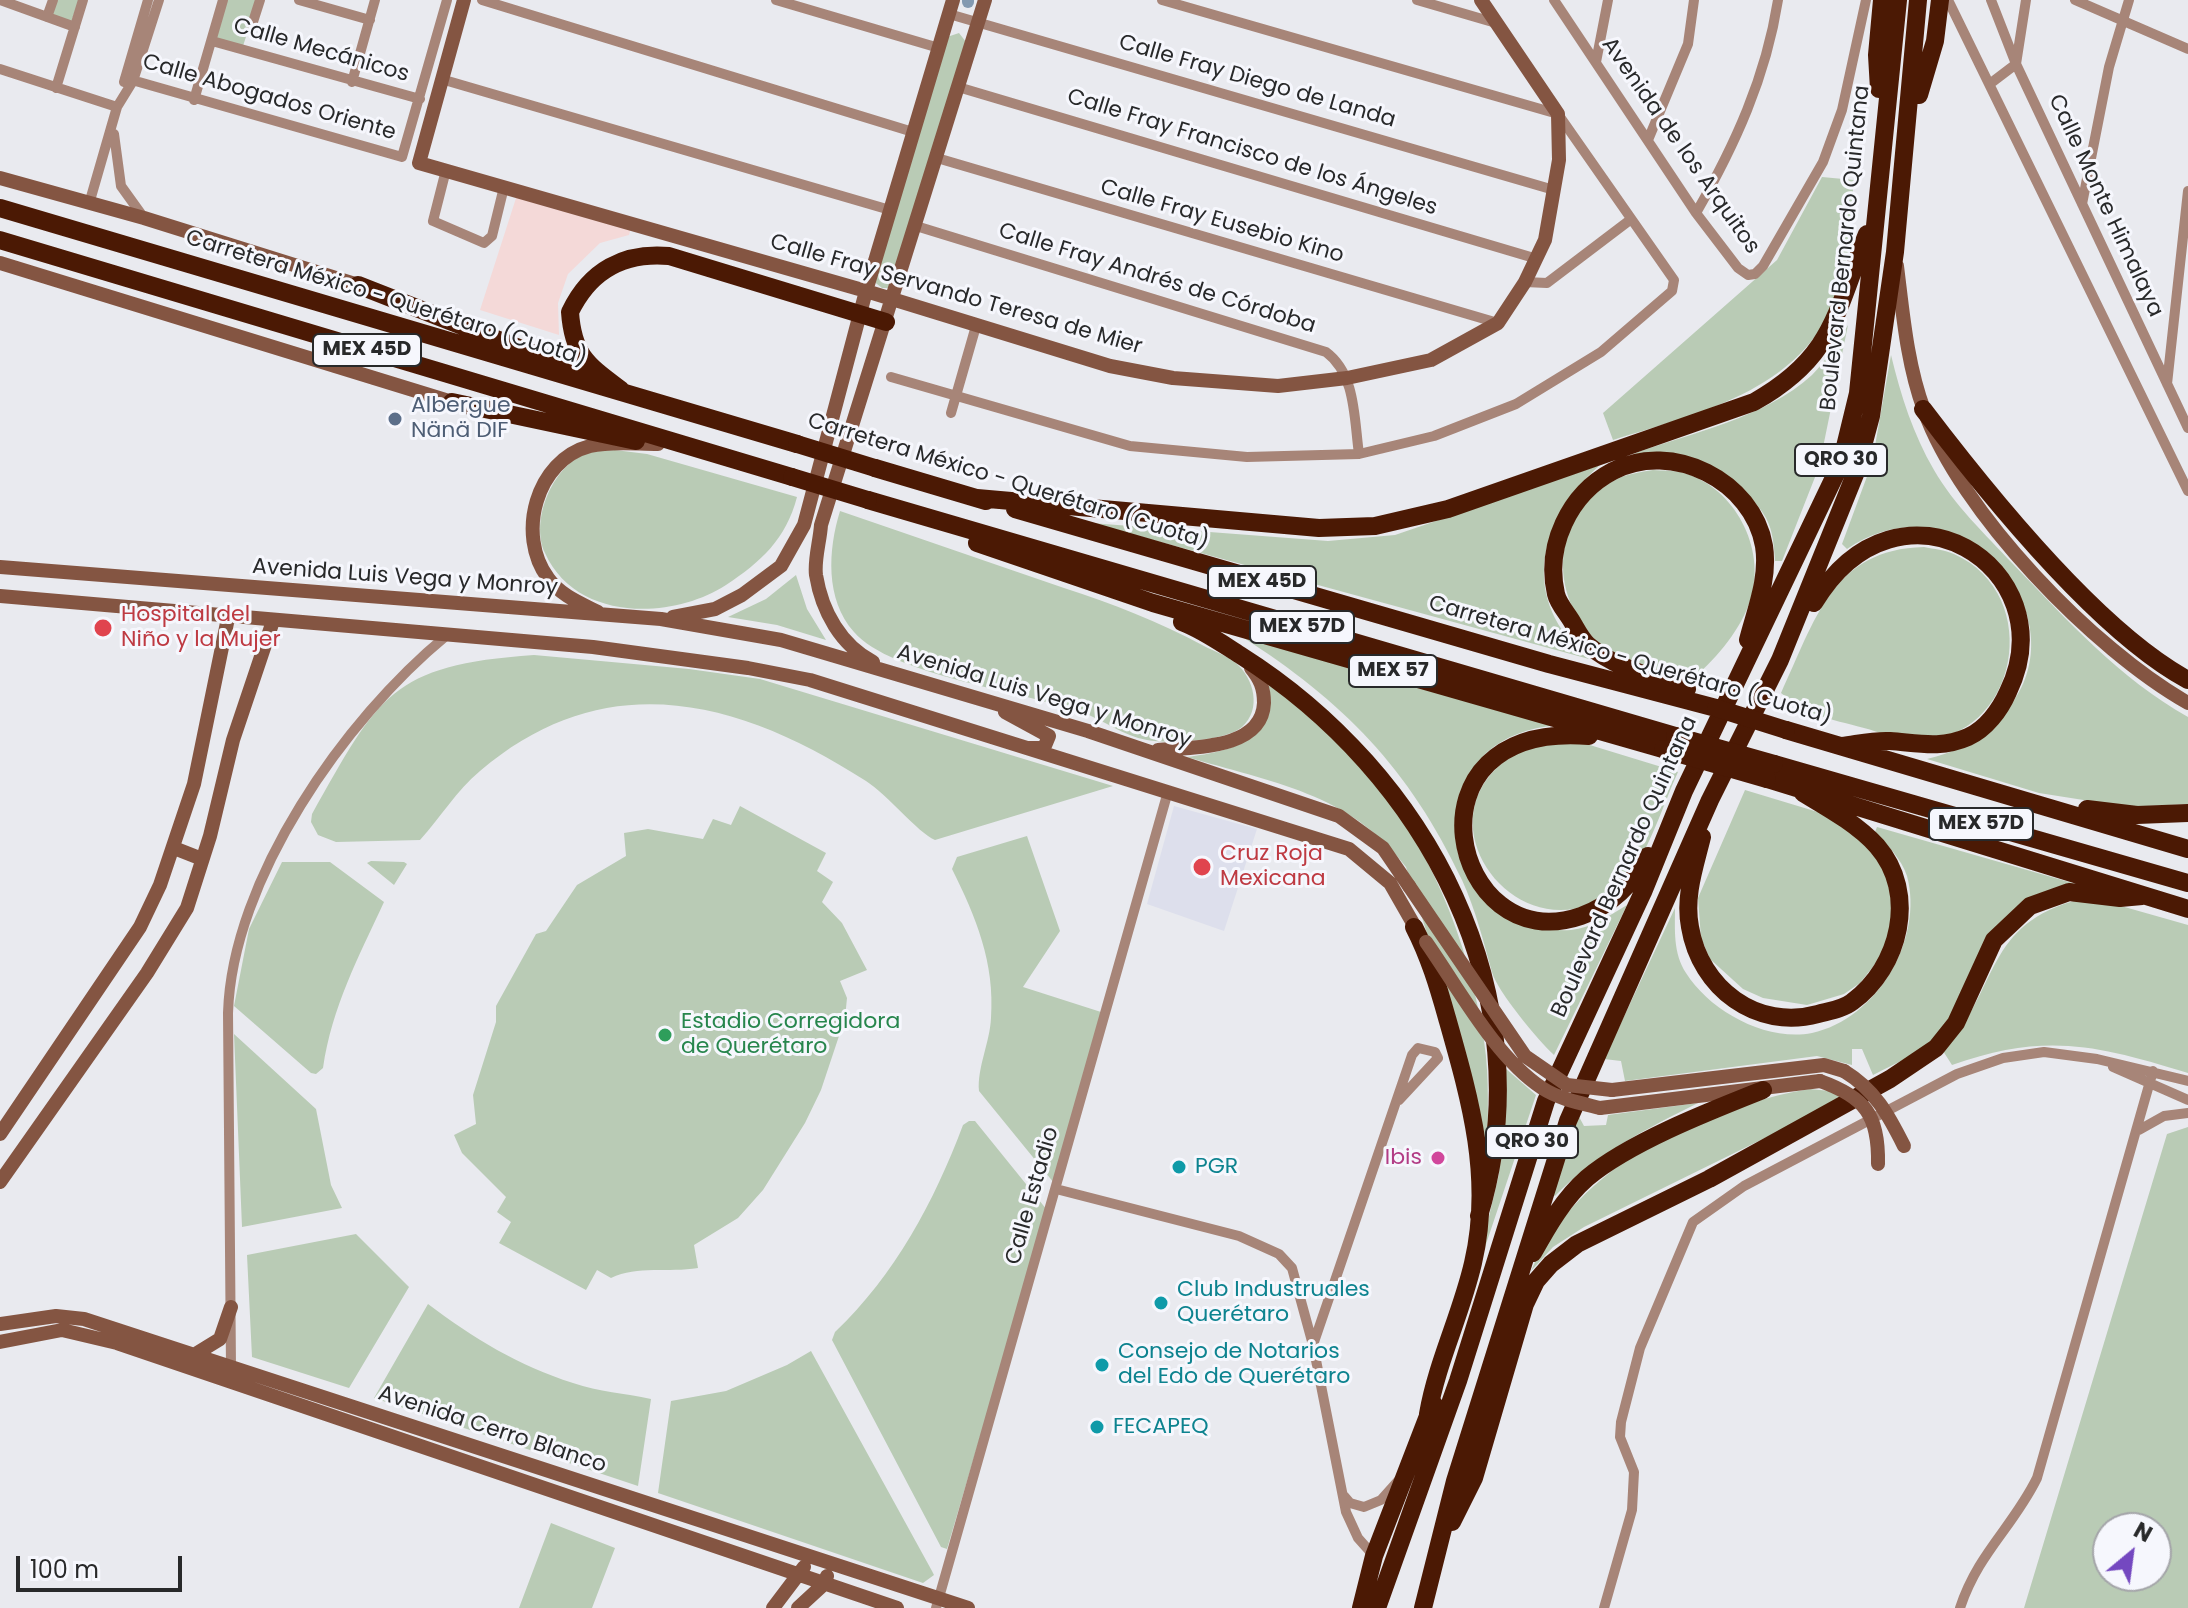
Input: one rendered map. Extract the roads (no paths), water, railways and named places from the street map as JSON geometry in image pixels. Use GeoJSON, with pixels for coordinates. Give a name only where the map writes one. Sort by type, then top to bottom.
{"type":"FeatureCollection","features":[{"type":"Feature","properties":{"kind":"highway"},"geometry":{"type":"LineString","coordinates":[[1882,0],[1877,55],[1882,132]]}},
{"type":"Feature","properties":{"kind":"highway","name":"Boulevard Bernardo Quintana"},"geometry":{"type":"LineString","coordinates":[[1377,1608],[1458,1381],[1546,1101],[1643,892],[1684,791],[1841,463],[1858,393],[1882,132],[1898,0]]}},
{"type":"Feature","properties":{"kind":"highway","name":"Boulevard Bernardo Quintana"},"geometry":{"type":"LineString","coordinates":[[1423,1608],[1517,1283],[1568,1121],[1710,800],[1780,660],[1856,472],[1871,416],[1895,252],[1918,0]]}},
{"type":"Feature","properties":{"kind":"highway"},"geometry":{"type":"LineString","coordinates":[[1906,136],[1935,41],[1940,0]]}},
{"type":"Feature","properties":{"kind":"highway","name":"Carretera México - Querétaro (Cuota)"},"geometry":{"type":"LineString","coordinates":[[0,208],[624,395],[1489,647],[1716,708],[2188,848]]}},
{"type":"Feature","properties":{"kind":"highway"},"geometry":{"type":"LineString","coordinates":[[977,498],[1319,528],[1375,526],[1448,509],[1754,402],[1781,387],[1805,367],[1826,339],[1874,216]]}},
{"type":"Feature","properties":{"kind":"highway","name":"MEX 45D"},"geometry":{"type":"LineString","coordinates":[[0,240],[928,518]]}},
{"type":"Feature","properties":{"kind":"highway"},"geometry":{"type":"LineString","coordinates":[[624,395],[581,357],[576,348],[570,312],[591,280],[623,259],[645,254],[669,256],[886,322]]}},
{"type":"Feature","properties":{"kind":"highway"},"geometry":{"type":"LineString","coordinates":[[358,285],[586,374],[624,395]]}},
{"type":"Feature","properties":{"kind":"highway"},"geometry":{"type":"LineString","coordinates":[[452,402],[733,459]]}},
{"type":"Feature","properties":{"kind":"highway"},"geometry":{"type":"LineString","coordinates":[[1923,409],[2054,565],[2136,643],[2188,680]]}},
{"type":"Feature","properties":{"kind":"highway"},"geometry":{"type":"LineString","coordinates":[[1716,708],[1690,690],[1621,666],[1586,644],[1557,597],[1553,559],[1564,521],[1583,494],[1614,471],[1653,460],[1693,466],[1732,487],[1753,514],[1763,544],[1766,576],[1736,683]]}},
{"type":"Feature","properties":{"kind":"highway","name":"MEX 57"},"geometry":{"type":"LineString","coordinates":[[928,518],[1007,555],[1153,603],[1633,739],[1669,742],[1771,772],[1803,793],[2188,909]]}},
{"type":"Feature","properties":{"kind":"highway","name":"MEX 57D"},"geometry":{"type":"LineString","coordinates":[[928,518],[1669,742]]}},
{"type":"Feature","properties":{"kind":"highway"},"geometry":{"type":"LineString","coordinates":[[1780,660],[1831,575],[1856,553],[1884,539],[1912,534],[1938,536],[1961,545],[1983,560],[2001,581],[2017,614],[2020,650],[2015,678],[2001,707],[1993,716],[1971,735],[1949,743],[1925,746],[1879,741],[1842,746]]}},
{"type":"Feature","properties":{"kind":"highway"},"geometry":{"type":"LineString","coordinates":[[1153,603],[1275,676],[1320,713],[1369,763],[1426,837],[1479,960],[1493,1015],[1497,1096],[1492,1174],[1479,1216]]}},
{"type":"Feature","properties":{"kind":"highway"},"geometry":{"type":"LineString","coordinates":[[1633,739],[1559,733],[1502,750],[1476,778],[1463,814],[1462,844],[1478,881],[1509,912],[1539,920],[1569,920],[1597,910],[1624,891],[1639,871],[1684,791]]}},
{"type":"Feature","properties":{"kind":"highway","name":"MEX 57D"},"geometry":{"type":"LineString","coordinates":[[1771,772],[1962,818],[2188,883]]}},
{"type":"Feature","properties":{"kind":"highway"},"geometry":{"type":"LineString","coordinates":[[1959,780],[2105,812],[2188,813]]}},
{"type":"Feature","properties":{"kind":"highway"},"geometry":{"type":"LineString","coordinates":[[1710,800],[1689,891],[1690,927],[1707,976],[1745,1009],[1800,1019],[1850,1003],[1866,988],[1898,936],[1902,902],[1892,869],[1877,847],[1847,821],[1803,793]]}},
{"type":"Feature","properties":{"kind":"highway"},"geometry":{"type":"LineString","coordinates":[[1962,818],[1981,831],[2106,877],[2142,896]]}},
{"type":"Feature","properties":{"kind":"highway"},"geometry":{"type":"LineString","coordinates":[[1439,1546],[1474,1478],[1525,1304],[1536,1281],[1551,1264],[1602,1231],[1709,1179],[1877,1086],[1936,1048],[1956,1023],[1994,940],[2030,906],[2069,892],[2120,898],[2142,896]]}},
{"type":"Feature","properties":{"kind":"highway"},"geometry":{"type":"LineString","coordinates":[[1414,927],[1438,983],[1472,1101],[1480,1179],[1473,1266],[1437,1368],[1428,1414]]}},
{"type":"Feature","properties":{"kind":"highway"},"geometry":{"type":"LineString","coordinates":[[1517,1283],[1562,1206],[1587,1179],[1674,1127],[1763,1090]]}},
{"type":"Feature","properties":{"kind":"highway"},"geometry":{"type":"LineString","coordinates":[[1361,1608],[1374,1556],[1428,1414],[1477,1293],[1496,1259]]}},
{"type":"Feature","properties":{"kind":"main road"},"geometry":{"type":"LineString","coordinates":[[441,79],[464,0]]}},
{"type":"Feature","properties":{"kind":"main road"},"geometry":{"type":"LineString","coordinates":[[895,673],[844,643],[830,616],[816,573],[821,525],[985,0]]}},
{"type":"Feature","properties":{"kind":"main road"},"geometry":{"type":"LineString","coordinates":[[1481,0],[1558,114]]}},
{"type":"Feature","properties":{"kind":"main road"},"geometry":{"type":"LineString","coordinates":[[661,619],[715,609],[742,595],[781,566],[793,550],[804,525],[866,291],[951,7]]}},
{"type":"Feature","properties":{"kind":"main road","name":"Calle Fray Servando Teresa de Mier"},"geometry":{"type":"LineString","coordinates":[[441,79],[419,163],[866,291],[1110,366],[1173,378],[1278,386],[1347,378],[1431,360],[1498,323],[1525,282],[1545,240],[1559,160],[1558,114]]}},
{"type":"Feature","properties":{"kind":"main road"},"geometry":{"type":"LineString","coordinates":[[0,178],[144,218],[358,285]]}},
{"type":"Feature","properties":{"kind":"main road"},"geometry":{"type":"LineString","coordinates":[[1895,252],[1908,350],[1923,409],[1951,471],[1980,511],[2119,657],[2153,683],[2188,703]]}},
{"type":"Feature","properties":{"kind":"main road"},"geometry":{"type":"LineString","coordinates":[[0,263],[452,402]]}},
{"type":"Feature","properties":{"kind":"main road"},"geometry":{"type":"LineString","coordinates":[[606,616],[560,591],[542,569],[533,533],[541,488],[552,468],[589,446],[658,444]]}},
{"type":"Feature","properties":{"kind":"main road","name":"Avenida Luis Vega y Monroy"},"geometry":{"type":"LineString","coordinates":[[0,567],[26,572],[661,619],[781,640],[971,695],[1148,750],[1339,816],[1383,848],[1525,1056],[1567,1085],[1612,1090],[1824,1065],[1844,1071],[1881,1102],[1904,1146]]}},
{"type":"Feature","properties":{"kind":"main road"},"geometry":{"type":"LineString","coordinates":[[22,600],[15,585],[26,572]]}},
{"type":"Feature","properties":{"kind":"main road"},"geometry":{"type":"LineString","coordinates":[[0,596],[593,647],[748,668],[872,697],[1167,795],[1349,849],[1390,883],[1414,927],[1512,1065],[1542,1088],[1565,1100],[1600,1108],[1820,1081],[1859,1098],[1878,1137],[1878,1164]]}},
{"type":"Feature","properties":{"kind":"main road"},"geometry":{"type":"LineString","coordinates":[[0,1134],[140,927],[174,848],[194,784],[228,618]]}},
{"type":"Feature","properties":{"kind":"main road"},"geometry":{"type":"LineString","coordinates":[[0,1182],[174,932],[187,908],[233,740],[273,621]]}},
{"type":"Feature","properties":{"kind":"main road"},"geometry":{"type":"LineString","coordinates":[[1148,750],[1190,748],[1249,733],[1258,724],[1264,698],[1260,679],[1241,655]]}},
{"type":"Feature","properties":{"kind":"main road"},"geometry":{"type":"LineString","coordinates":[[971,695],[1049,736],[1046,746],[1038,750],[1009,744]]}},
{"type":"Feature","properties":{"kind":"main road"},"geometry":{"type":"LineString","coordinates":[[174,848],[202,859]]}},
{"type":"Feature","properties":{"kind":"main road"},"geometry":{"type":"LineString","coordinates":[[194,1355],[220,1339],[231,1307]]}},
{"type":"Feature","properties":{"kind":"main road","name":"Avenida Cerro Blanco"},"geometry":{"type":"LineString","coordinates":[[0,1324],[65,1316],[194,1355],[831,1563],[938,1603],[968,1608]]}},
{"type":"Feature","properties":{"kind":"main road","name":"Avenida Cerro Blanco"},"geometry":{"type":"LineString","coordinates":[[0,1342],[62,1330],[106,1339],[897,1608]]}},
{"type":"Feature","properties":{"kind":"main road"},"geometry":{"type":"LineString","coordinates":[[773,1608],[801,1576],[809,1556]]}},
{"type":"Feature","properties":{"kind":"main road"},"geometry":{"type":"LineString","coordinates":[[798,1608],[824,1584],[831,1563]]}},
{"type":"Feature","properties":{"kind":"street"},"geometry":{"type":"LineString","coordinates":[[0,0],[75,27]]}},
{"type":"Feature","properties":{"kind":"street"},"geometry":{"type":"LineString","coordinates":[[47,17],[53,0]]}},
{"type":"Feature","properties":{"kind":"street"},"geometry":{"type":"LineString","coordinates":[[56,88],[83,0]]}},
{"type":"Feature","properties":{"kind":"street"},"geometry":{"type":"LineString","coordinates":[[129,79],[148,0]]}},
{"type":"Feature","properties":{"kind":"street"},"geometry":{"type":"LineString","coordinates":[[89,204],[117,107],[159,0]]}},
{"type":"Feature","properties":{"kind":"street"},"geometry":{"type":"LineString","coordinates":[[194,100],[223,0]]}},
{"type":"Feature","properties":{"kind":"street"},"geometry":{"type":"LineString","coordinates":[[252,25],[260,0]]}},
{"type":"Feature","properties":{"kind":"street"},"geometry":{"type":"LineString","coordinates":[[299,0],[370,20]]}},
{"type":"Feature","properties":{"kind":"street"},"geometry":{"type":"LineString","coordinates":[[338,12],[342,0]]}},
{"type":"Feature","properties":{"kind":"street"},"geometry":{"type":"LineString","coordinates":[[352,82],[375,0]]}},
{"type":"Feature","properties":{"kind":"street"},"geometry":{"type":"LineString","coordinates":[[420,99],[447,0]]}},
{"type":"Feature","properties":{"kind":"street"},"geometry":{"type":"LineString","coordinates":[[482,0],[913,132]]}},
{"type":"Feature","properties":{"kind":"street"},"geometry":{"type":"LineString","coordinates":[[776,0],[939,48]]}},
{"type":"Feature","properties":{"kind":"street"},"geometry":{"type":"LineString","coordinates":[[891,377],[1130,446],[1247,457],[1359,454],[1434,436],[1516,404],[1601,352],[1675,286],[1558,114],[1162,0]]}},
{"type":"Feature","properties":{"kind":"street"},"geometry":{"type":"LineString","coordinates":[[1417,0],[1496,23]]}},
{"type":"Feature","properties":{"kind":"street","name":"Avenida de los Arquitos"},"geometry":{"type":"LineString","coordinates":[[1554,0],[1696,213],[1738,268],[1748,275],[1755,274],[1763,266],[1823,162],[1842,110],[1866,0]]}},
{"type":"Feature","properties":{"kind":"street"},"geometry":{"type":"LineString","coordinates":[[1596,62],[1608,0]]}},
{"type":"Feature","properties":{"kind":"street"},"geometry":{"type":"LineString","coordinates":[[1648,140],[1688,44],[1694,0]]}},
{"type":"Feature","properties":{"kind":"street"},"geometry":{"type":"LineString","coordinates":[[1696,213],[1728,157],[1748,112],[1778,0]]}},
{"type":"Feature","properties":{"kind":"street"},"geometry":{"type":"LineString","coordinates":[[1948,0],[2188,491]]}},
{"type":"Feature","properties":{"kind":"street","name":"Calle Monte Himalaya"},"geometry":{"type":"LineString","coordinates":[[1991,0],[2016,64],[2188,428]]}},
{"type":"Feature","properties":{"kind":"street"},"geometry":{"type":"LineString","coordinates":[[1991,83],[2016,64],[2026,0]]}},
{"type":"Feature","properties":{"kind":"street"},"geometry":{"type":"LineString","coordinates":[[2075,0],[2188,49]]}},
{"type":"Feature","properties":{"kind":"street"},"geometry":{"type":"LineString","coordinates":[[2082,206],[2121,18],[2129,0]]}},
{"type":"Feature","properties":{"kind":"street","name":"Calle Fray Diego de Landa"},"geometry":{"type":"LineString","coordinates":[[951,7],[978,21],[1554,190]]}},
{"type":"Feature","properties":{"kind":"street","name":"Calle Mecánicos"},"geometry":{"type":"LineString","coordinates":[[212,41],[420,99]]}},
{"type":"Feature","properties":{"kind":"street"},"geometry":{"type":"LineString","coordinates":[[0,69],[117,107]]}},
{"type":"Feature","properties":{"kind":"street","name":"Calle Abogados Oriente"},"geometry":{"type":"LineString","coordinates":[[129,79],[402,157],[420,99]]}},
{"type":"Feature","properties":{"kind":"street"},"geometry":{"type":"LineString","coordinates":[[441,79],[890,210]]}},
{"type":"Feature","properties":{"kind":"street","name":"Calle Fray Francisco de los Ángeles"},"geometry":{"type":"LineString","coordinates":[[958,87],[1534,258]]}},
{"type":"Feature","properties":{"kind":"street"},"geometry":{"type":"LineString","coordinates":[[113,124],[121,186],[144,218]]}},
{"type":"Feature","properties":{"kind":"street","name":"Calle Fray Eusebio Kino"},"geometry":{"type":"LineString","coordinates":[[937,158],[1498,323]]}},
{"type":"Feature","properties":{"kind":"street"},"geometry":{"type":"LineString","coordinates":[[446,170],[433,221],[484,243],[492,236],[504,187]]}},
{"type":"Feature","properties":{"kind":"street"},"geometry":{"type":"LineString","coordinates":[[2167,385],[2188,191]]}},
{"type":"Feature","properties":{"kind":"street"},"geometry":{"type":"LineString","coordinates":[[1525,282],[1547,283],[1630,220]]}},
{"type":"Feature","properties":{"kind":"street","name":"Calle Fray Andrés de Córdoba"},"geometry":{"type":"LineString","coordinates":[[916,226],[1326,352],[1339,362],[1347,378]]}},
{"type":"Feature","properties":{"kind":"street"},"geometry":{"type":"LineString","coordinates":[[951,413],[976,326]]}},
{"type":"Feature","properties":{"kind":"street"},"geometry":{"type":"LineString","coordinates":[[1347,378],[1359,454]]}},
{"type":"Feature","properties":{"kind":"street"},"geometry":{"type":"LineString","coordinates":[[231,1368],[229,984],[246,914],[291,823],[333,755],[399,679],[446,636]]}},
{"type":"Feature","properties":{"kind":"street","name":"Calle Estadio"},"geometry":{"type":"LineString","coordinates":[[938,1603],[1167,795]]}},
{"type":"Feature","properties":{"kind":"street"},"geometry":{"type":"LineString","coordinates":[[1313,1345],[1412,1055],[1418,1048],[1435,1052],[1438,1058],[1430,1069],[1399,1100]]}},
{"type":"Feature","properties":{"kind":"street"},"geometry":{"type":"LineString","coordinates":[[1604,1608],[1632,1510],[1634,1472],[1620,1437],[1621,1422],[1640,1348],[1693,1222],[1744,1186],[1957,1074],[2003,1058],[2029,1053],[2097,1059],[2188,1081]]}},
{"type":"Feature","properties":{"kind":"street"},"geometry":{"type":"LineString","coordinates":[[2097,1059],[2188,1100]]}},
{"type":"Feature","properties":{"kind":"street"},"geometry":{"type":"LineString","coordinates":[[1960,1608],[1980,1560],[2024,1506],[2037,1478],[2139,1130],[2153,1071]]}},
{"type":"Feature","properties":{"kind":"street"},"geometry":{"type":"LineString","coordinates":[[2139,1130],[2164,1116],[2188,1113]]}},
{"type":"Feature","properties":{"kind":"street"},"geometry":{"type":"LineString","coordinates":[[1056,1189],[1239,1236],[1279,1254],[1292,1268],[1313,1345],[1346,1512],[1358,1538],[1374,1556]]}},
{"type":"Feature","properties":{"kind":"street"},"geometry":{"type":"LineString","coordinates":[[1341,1488],[1350,1503],[1364,1507],[1381,1500],[1405,1474]]}},
{"type":"Feature","properties":{"kind":"place","name":"Albergue Nänä DIF"},"geometry":{"type":"Point","coordinates":[395,419]}},
{"type":"Feature","properties":{"kind":"place","name":"Hospital del Niño y la Mujer"},"geometry":{"type":"Point","coordinates":[103,628]}},
{"type":"Feature","properties":{"kind":"place","name":"Cruz Roja Mexicana"},"geometry":{"type":"Point","coordinates":[1202,867]}},
{"type":"Feature","properties":{"kind":"place","name":"Estadio Corregidora de Querétaro"},"geometry":{"type":"Point","coordinates":[665,1035]}},
{"type":"Feature","properties":{"kind":"place","name":"Ibis"},"geometry":{"type":"Point","coordinates":[1438,1158]}},
{"type":"Feature","properties":{"kind":"place","name":"PGR"},"geometry":{"type":"Point","coordinates":[1179,1167]}},
{"type":"Feature","properties":{"kind":"place","name":"Club Industruales Querétaro"},"geometry":{"type":"Point","coordinates":[1161,1303]}},
{"type":"Feature","properties":{"kind":"place","name":"Consejo de Notarios del Edo de Querétaro"},"geometry":{"type":"Point","coordinates":[1102,1365]}},
{"type":"Feature","properties":{"kind":"place","name":"FECAPEQ"},"geometry":{"type":"Point","coordinates":[1097,1427]}}]}
